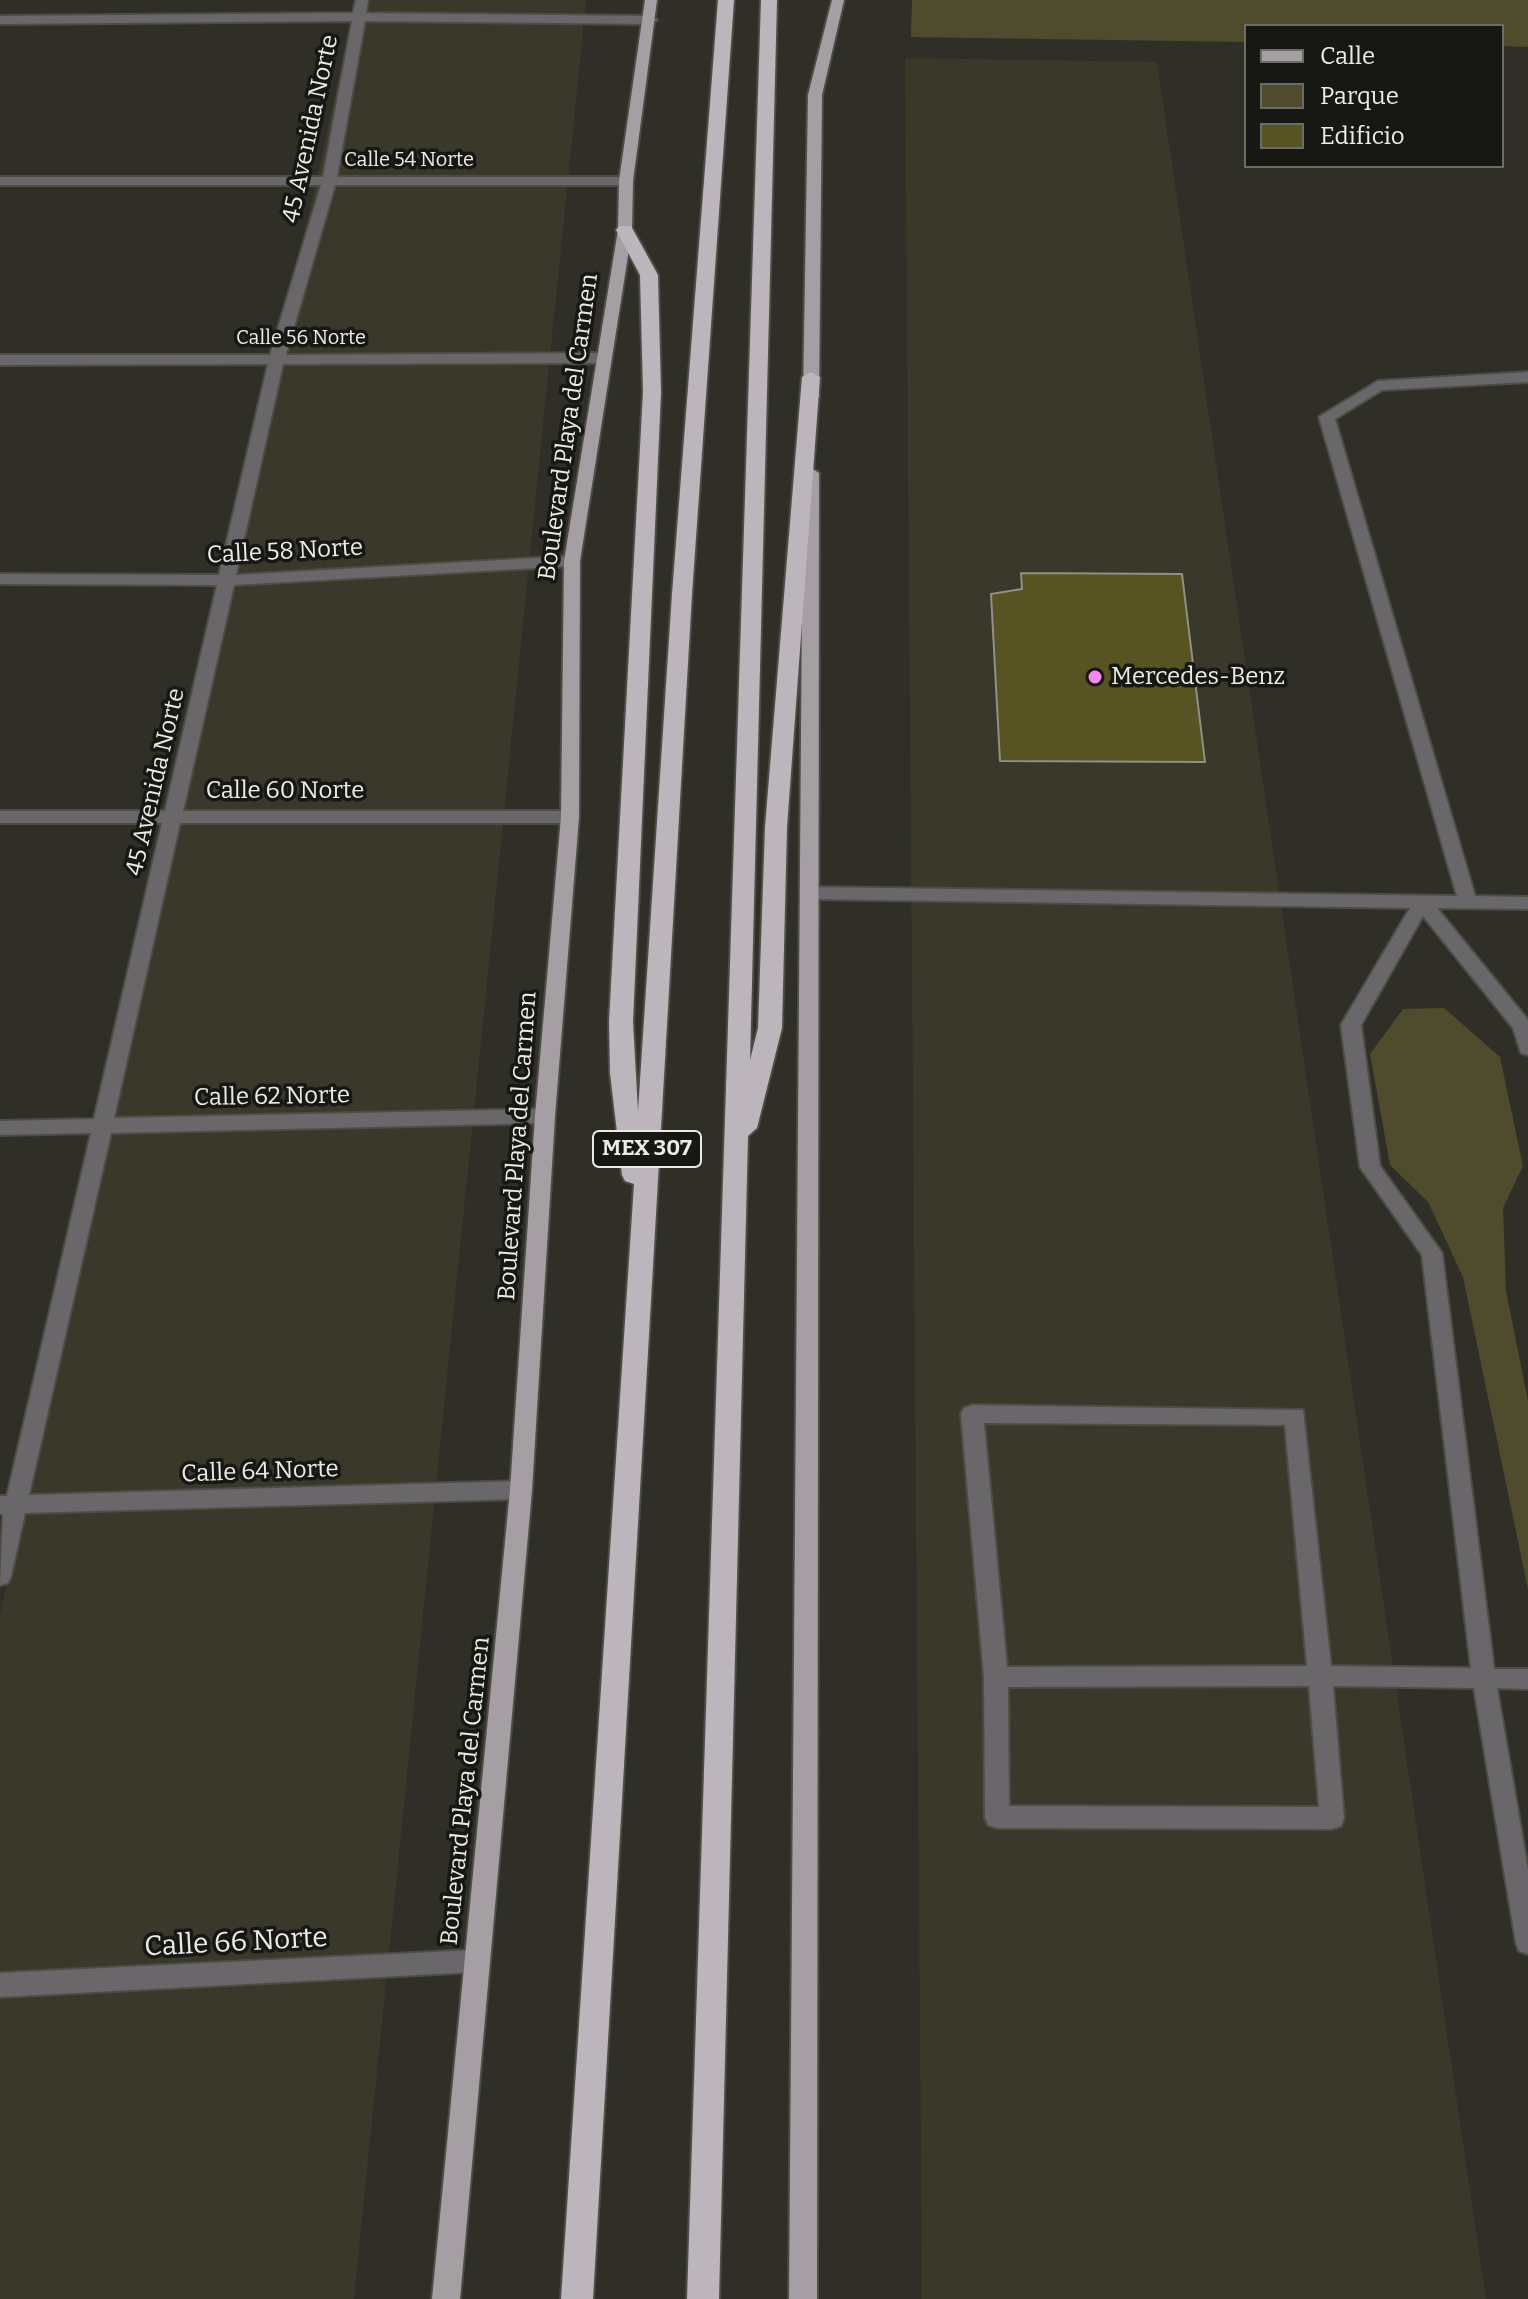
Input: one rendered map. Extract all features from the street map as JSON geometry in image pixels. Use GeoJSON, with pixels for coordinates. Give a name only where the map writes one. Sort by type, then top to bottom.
{"type":"FeatureCollection","features":[{"type":"Feature","properties":{"kind":"highway","name":"MEX 307"},"geometry":{"type":"LineString","coordinates":[[577,2299],[682,594],[726,0]]}},
{"type":"Feature","properties":{"kind":"highway","name":"MEX 307"},"geometry":{"type":"LineString","coordinates":[[703,2299],[769,0]]}},
{"type":"Feature","properties":{"kind":"highway"},"geometry":{"type":"LineString","coordinates":[[625,230],[649,275],[652,392],[621,1022],[622,1073],[642,1237]]}},
{"type":"Feature","properties":{"kind":"highway"},"geometry":{"type":"LineString","coordinates":[[734,1174],[770,1028],[776,827],[811,377]]}},
{"type":"Feature","properties":{"kind":"main road"},"geometry":{"type":"LineString","coordinates":[[803,2299],[811,377],[815,95],[838,0]]}},
{"type":"Feature","properties":{"kind":"main road","name":"Boulevard Playa del Carmen"},"geometry":{"type":"LineString","coordinates":[[446,2299],[521,1490],[545,1116],[570,817],[572,561],[602,358],[625,230],[626,181],[651,10]]}},
{"type":"Feature","properties":{"kind":"street"},"geometry":{"type":"LineString","coordinates":[[0,20],[360,8],[651,10]]}},
{"type":"Feature","properties":{"kind":"street","name":"45 Avenida Norte"},"geometry":{"type":"LineString","coordinates":[[0,1576],[9,1505],[102,1127],[277,358],[330,179],[360,8]]}},
{"type":"Feature","properties":{"kind":"street","name":"Calle 54 Norte"},"geometry":{"type":"LineString","coordinates":[[0,181],[626,181]]}},
{"type":"Feature","properties":{"kind":"street","name":"Calle 56 Norte"},"geometry":{"type":"LineString","coordinates":[[0,360],[602,358]]}},
{"type":"Feature","properties":{"kind":"street"},"geometry":{"type":"LineString","coordinates":[[1468,903],[1327,417],[1378,386],[1528,377]]}},
{"type":"Feature","properties":{"kind":"street","name":"Calle 58 Norte"},"geometry":{"type":"LineString","coordinates":[[0,579],[227,580],[572,561]]}},
{"type":"Feature","properties":{"kind":"street","name":"Calle 60 Norte"},"geometry":{"type":"LineString","coordinates":[[0,817],[173,814],[570,817]]}},
{"type":"Feature","properties":{"kind":"street"},"geometry":{"type":"LineString","coordinates":[[811,893],[1528,903]]}},
{"type":"Feature","properties":{"kind":"street"},"geometry":{"type":"LineString","coordinates":[[1422,902],[1522,1026],[1528,1048]]}},
{"type":"Feature","properties":{"kind":"street"},"geometry":{"type":"LineString","coordinates":[[1422,902],[1351,1025],[1370,1167],[1432,1253],[1484,1680],[1528,1943]]}},
{"type":"Feature","properties":{"kind":"street","name":"Calle 62 Norte"},"geometry":{"type":"LineString","coordinates":[[0,1128],[545,1116]]}},
{"type":"Feature","properties":{"kind":"street"},"geometry":{"type":"LineString","coordinates":[[972,1414],[1295,1416],[1332,1818],[997,1817],[996,1677],[972,1414]]}},
{"type":"Feature","properties":{"kind":"street","name":"Calle 64 Norte"},"geometry":{"type":"LineString","coordinates":[[9,1505],[521,1490]]}},
{"type":"Feature","properties":{"kind":"street"},"geometry":{"type":"LineString","coordinates":[[996,1677],[1528,1679]]}},
{"type":"Feature","properties":{"kind":"street","name":"Calle 66 Norte"},"geometry":{"type":"LineString","coordinates":[[0,1985],[475,1961]]}},
{"type":"Feature","properties":{"kind":"shaded area"},"geometry":{"type":"Polygon","coordinates":[[[356,0],[586,0],[354,2299],[0,2299],[0,1615],[356,0]]]}},
{"type":"Feature","properties":{"kind":"shaded area"},"geometry":{"type":"Polygon","coordinates":[[[905,58],[1157,62],[1486,2299],[922,2299],[905,58]]]}},
{"type":"Feature","properties":{"kind":"green space"},"geometry":{"type":"Polygon","coordinates":[[[912,0],[1528,0],[1528,47],[1504,46],[1504,24],[1244,24],[1244,42],[911,37],[912,0]]]}},
{"type":"Feature","properties":{"kind":"green space"},"geometry":{"type":"Polygon","coordinates":[[[1444,1008],[1500,1057],[1523,1166],[1503,1208],[1506,1291],[1528,1401],[1528,1589],[1463,1277],[1428,1202],[1390,1165],[1370,1054],[1403,1009],[1444,1008]]]}},
{"type":"Feature","properties":{"kind":"building","name":"Mercedes-Benz"},"geometry":{"type":"Polygon","coordinates":[[[1021,573],[1182,574],[1205,762],[1000,761],[991,594],[1022,589],[1021,573]]]}},
{"type":"Feature","properties":{"kind":"place","name":"Mercedes-Benz"},"geometry":{"type":"Point","coordinates":[1095,677]}}]}
